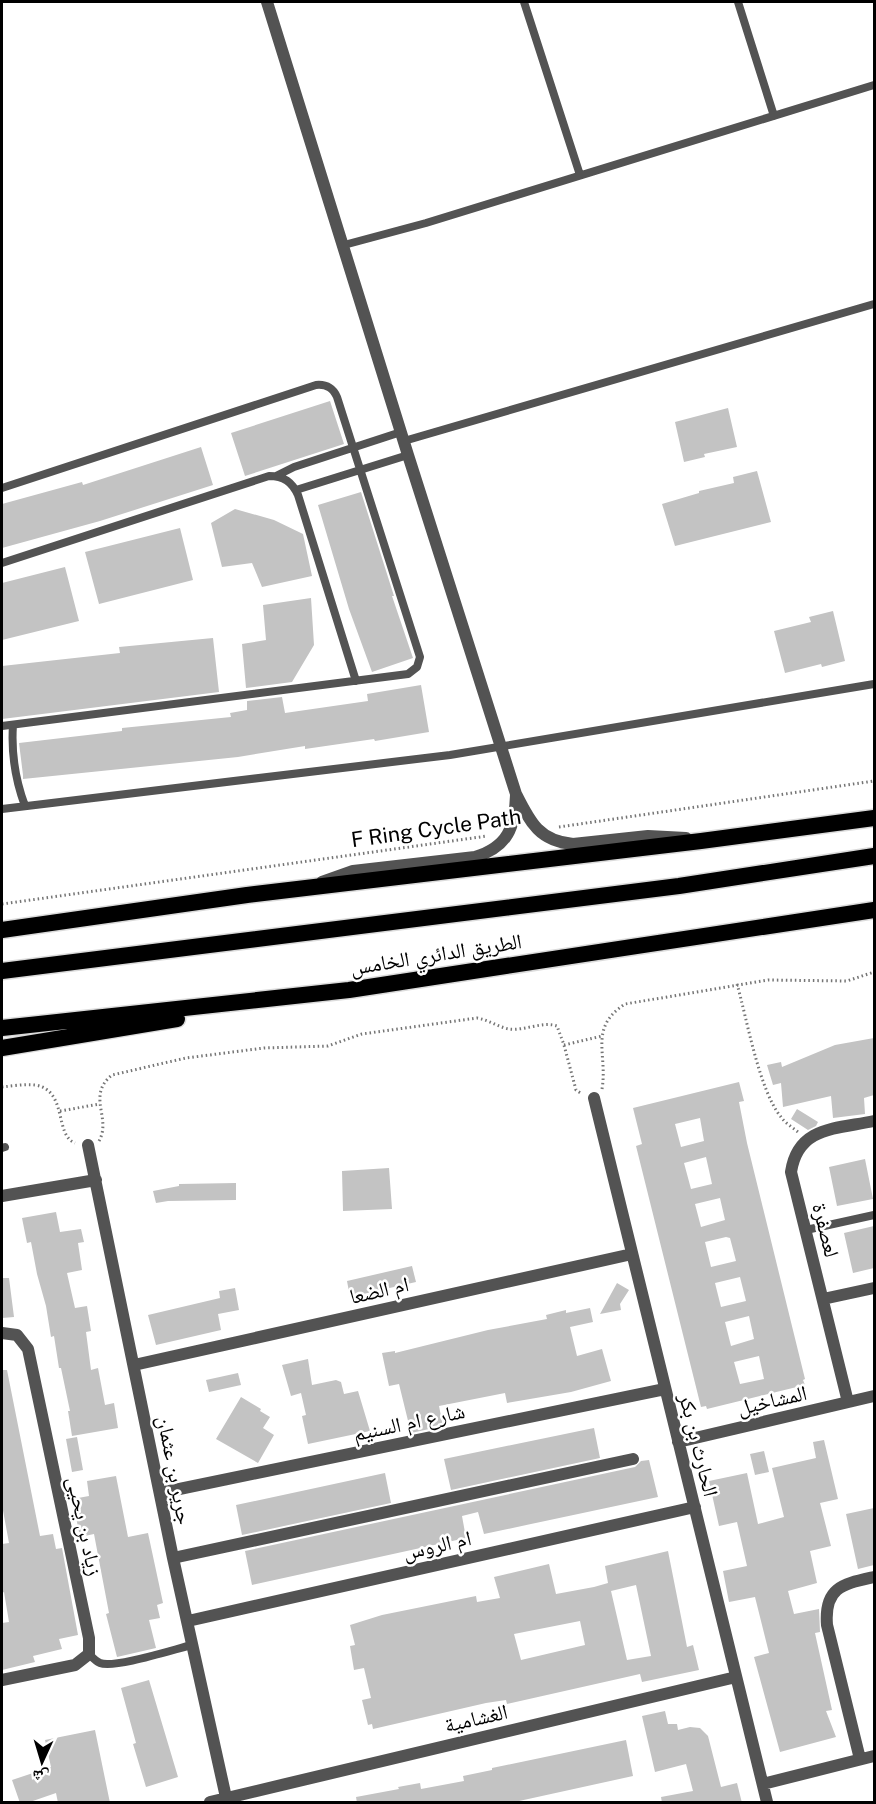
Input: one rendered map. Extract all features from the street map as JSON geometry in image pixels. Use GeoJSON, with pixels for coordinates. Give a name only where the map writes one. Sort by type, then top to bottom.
{"type":"FeatureCollection","features":[{"type":"Feature","properties":{"kind":"highway"},"geometry":{"type":"LineString","coordinates":[[2,930],[235,897],[874,818]]}},
{"type":"Feature","properties":{"kind":"highway","name":"الطريق الدائري الخامس"},"geometry":{"type":"LineString","coordinates":[[2,971],[679,886],[874,856]]}},
{"type":"Feature","properties":{"kind":"highway","name":"الطريق الدائري الخامس"},"geometry":{"type":"LineString","coordinates":[[2,1028],[349,990],[874,910]]}},
{"type":"Feature","properties":{"kind":"highway"},"geometry":{"type":"LineString","coordinates":[[2,1048],[349,990]]}},
{"type":"Feature","properties":{"kind":"street"},"geometry":{"type":"LineString","coordinates":[[267,2],[516,794],[527,816],[538,830],[554,840],[573,844],[655,836],[675,836],[701,841]]}},
{"type":"Feature","properties":{"kind":"street"},"geometry":{"type":"LineString","coordinates":[[311,889],[331,878],[353,871],[475,857],[495,849],[509,833],[515,821],[516,794]]}},
{"type":"Feature","properties":{"kind":"street","name":"الحارث بن بكر"},"geometry":{"type":"LineString","coordinates":[[594,1098],[767,1803]]}},
{"type":"Feature","properties":{"kind":"street"},"geometry":{"type":"LineString","coordinates":[[806,1140],[820,1132],[874,1121]]}},
{"type":"Feature","properties":{"kind":"street","name":"لعصفرة"},"geometry":{"type":"LineString","coordinates":[[806,1140],[793,1158],[791,1172],[848,1402]]}},
{"type":"Feature","properties":{"kind":"street","name":"جرير بن عثمان"},"geometry":{"type":"LineString","coordinates":[[88,1144],[173,1558],[226,1800]]}},
{"type":"Feature","properties":{"kind":"street"},"geometry":{"type":"LineString","coordinates":[[2,1196],[96,1180]]}},
{"type":"Feature","properties":{"kind":"street","name":"ام الضعا"},"geometry":{"type":"LineString","coordinates":[[134,1365],[632,1254]]}},
{"type":"Feature","properties":{"kind":"street"},"geometry":{"type":"LineString","coordinates":[[824,1299],[874,1288]]}},
{"type":"Feature","properties":{"kind":"street","name":"زياد بن يحيى"},"geometry":{"type":"LineString","coordinates":[[2,1333],[17,1335],[28,1349],[89,1638],[89,1654]]}},
{"type":"Feature","properties":{"kind":"street","name":"شارع ام السنيم"},"geometry":{"type":"LineString","coordinates":[[160,1492],[665,1389]]}},
{"type":"Feature","properties":{"kind":"street","name":"المشاخيل"},"geometry":{"type":"LineString","coordinates":[[678,1442],[874,1396]]}},
{"type":"Feature","properties":{"kind":"street"},"geometry":{"type":"LineString","coordinates":[[173,1558],[633,1459]]}},
{"type":"Feature","properties":{"kind":"street","name":"ام الروس"},"geometry":{"type":"LineString","coordinates":[[188,1621],[695,1507]]}},
{"type":"Feature","properties":{"kind":"street"},"geometry":{"type":"LineString","coordinates":[[860,1759],[827,1625],[826,1612],[828,1601],[836,1591],[849,1583],[874,1577]]}},
{"type":"Feature","properties":{"kind":"street"},"geometry":{"type":"LineString","coordinates":[[2,1680],[75,1665],[89,1654]]}},
{"type":"Feature","properties":{"kind":"street","name":"الغشامية"},"geometry":{"type":"LineString","coordinates":[[210,1803],[736,1677]]}},
{"type":"Feature","properties":{"kind":"street"},"geometry":{"type":"LineString","coordinates":[[763,1784],[874,1756]]}},
{"type":"Feature","properties":{"kind":"lane"},"geometry":{"type":"LineString","coordinates":[[524,2],[580,175]]}},
{"type":"Feature","properties":{"kind":"lane"},"geometry":{"type":"LineString","coordinates":[[738,2],[774,116]]}},
{"type":"Feature","properties":{"kind":"lane"},"geometry":{"type":"LineString","coordinates":[[344,245],[426,223],[874,85]]}},
{"type":"Feature","properties":{"kind":"lane"},"geometry":{"type":"LineString","coordinates":[[276,476],[354,448],[874,304]]}},
{"type":"Feature","properties":{"kind":"lane"},"geometry":{"type":"LineString","coordinates":[[2,488],[322,384],[327,386],[335,392],[420,657],[417,667],[408,674],[2,726]]}},
{"type":"Feature","properties":{"kind":"lane"},"geometry":{"type":"LineString","coordinates":[[296,490],[408,455]]}},
{"type":"Feature","properties":{"kind":"lane"},"geometry":{"type":"LineString","coordinates":[[2,563],[269,476],[288,480],[296,490],[356,681]]}},
{"type":"Feature","properties":{"kind":"lane"},"geometry":{"type":"LineString","coordinates":[[2,809],[450,755],[874,684]]}},
{"type":"Feature","properties":{"kind":"lane"},"geometry":{"type":"LineString","coordinates":[[12,725],[14,766],[26,806]]}},
{"type":"Feature","properties":{"kind":"lane"},"geometry":{"type":"LineString","coordinates":[[806,1230],[874,1215]]}},
{"type":"Feature","properties":{"kind":"lane"},"geometry":{"type":"LineString","coordinates":[[89,1654],[97,1662],[106,1664],[192,1645]]}},
{"type":"Feature","properties":{"kind":"path","name":"F Ring Cycle Path"},"geometry":{"type":"LineString","coordinates":[[538,830],[874,781]]}},
{"type":"Feature","properties":{"kind":"path","name":"F Ring Cycle Path"},"geometry":{"type":"LineString","coordinates":[[2,904],[509,833]]}},
{"type":"Feature","properties":{"kind":"path"},"geometry":{"type":"LineString","coordinates":[[2,1087],[38,1085],[51,1093],[70,1141],[88,1144],[99,1141],[103,1134],[100,1090],[104,1082],[112,1075],[186,1058],[242,1051],[328,1046],[362,1034],[466,1020],[488,1020],[507,1029],[556,1026],[564,1045],[576,1090],[585,1096],[594,1098],[602,1091],[604,1025],[612,1012],[625,1004],[768,980],[847,981],[874,972]]}},
{"type":"Feature","properties":{"kind":"path"},"geometry":{"type":"LineString","coordinates":[[738,984],[761,1075],[770,1099],[781,1117],[806,1140]]}},
{"type":"Feature","properties":{"kind":"path"},"geometry":{"type":"LineString","coordinates":[[564,1045],[602,1036]]}},
{"type":"Feature","properties":{"kind":"path"},"geometry":{"type":"LineString","coordinates":[[60,1111],[100,1104]]}},
{"type":"Feature","properties":{"kind":"building"},"geometry":{"type":"Polygon","coordinates":[[[330,401],[344,444],[245,476],[231,433],[330,401]]]}},
{"type":"Feature","properties":{"kind":"building"},"geometry":{"type":"Polygon","coordinates":[[[728,408],[737,447],[704,454],[705,457],[684,462],[675,422],[728,408]]]}},
{"type":"Feature","properties":{"kind":"building"},"geometry":{"type":"Polygon","coordinates":[[[201,447],[213,485],[100,521],[2,548],[2,504],[82,482],[83,485],[201,447]]]}},
{"type":"Feature","properties":{"kind":"building"},"geometry":{"type":"Polygon","coordinates":[[[757,471],[771,522],[675,546],[662,504],[699,493],[699,491],[734,483],[733,477],[757,471]]]}},
{"type":"Feature","properties":{"kind":"building"},"geometry":{"type":"Polygon","coordinates":[[[361,492],[413,658],[372,672],[349,609],[318,505],[361,492]]]}},
{"type":"Feature","properties":{"kind":"building"},"geometry":{"type":"Polygon","coordinates":[[[235,509],[274,520],[303,534],[312,576],[262,587],[252,563],[222,567],[211,523],[235,509]]]}},
{"type":"Feature","properties":{"kind":"building"},"geometry":{"type":"Polygon","coordinates":[[[180,528],[193,580],[99,604],[85,552],[180,528]]]}},
{"type":"Feature","properties":{"kind":"building"},"geometry":{"type":"Polygon","coordinates":[[[65,567],[79,621],[2,640],[2,583],[65,567]]]}},
{"type":"Feature","properties":{"kind":"building"},"geometry":{"type":"Polygon","coordinates":[[[311,598],[314,645],[292,682],[246,688],[242,644],[266,640],[263,605],[311,598]]]}},
{"type":"Feature","properties":{"kind":"building"},"geometry":{"type":"Polygon","coordinates":[[[833,611],[845,661],[785,673],[774,631],[811,622],[809,617],[833,611]]]}},
{"type":"Feature","properties":{"kind":"building"},"geometry":{"type":"Polygon","coordinates":[[[213,638],[219,692],[2,719],[2,666],[120,653],[119,647],[213,638]]]}},
{"type":"Feature","properties":{"kind":"building"},"geometry":{"type":"Polygon","coordinates":[[[421,685],[429,732],[305,749],[305,746],[238,757],[23,779],[19,743],[122,731],[122,728],[231,717],[230,713],[247,710],[247,701],[282,697],[285,713],[368,701],[367,694],[421,685]]]}},
{"type":"Feature","properties":{"kind":"building"},"geometry":{"type":"Polygon","coordinates":[[[874,1038],[874,1095],[864,1098],[865,1114],[833,1118],[831,1096],[783,1107],[781,1083],[773,1085],[767,1065],[781,1062],[782,1067],[835,1045],[874,1038]]]}},
{"type":"Feature","properties":{"kind":"building"},"geometry":{"type":"Polygon","coordinates":[[[739,1082],[744,1101],[739,1102],[747,1143],[805,1385],[707,1409],[706,1406],[701,1407],[636,1146],[642,1144],[633,1108],[739,1082]],[[700,1118],[675,1124],[681,1147],[704,1141],[700,1118]],[[706,1157],[684,1163],[691,1189],[712,1184],[706,1157]],[[720,1198],[695,1204],[701,1227],[725,1220],[720,1198]],[[730,1238],[705,1242],[711,1267],[736,1261],[730,1238]],[[740,1277],[715,1283],[721,1307],[746,1301],[740,1277]],[[749,1316],[725,1322],[731,1346],[754,1339],[749,1316]],[[759,1356],[734,1362],[740,1384],[764,1379],[759,1356]]]}},
{"type":"Feature","properties":{"kind":"building"},"geometry":{"type":"Polygon","coordinates":[[[797,1109],[818,1122],[816,1126],[808,1130],[791,1119],[797,1109]]]}},
{"type":"Feature","properties":{"kind":"building"},"geometry":{"type":"Polygon","coordinates":[[[865,1159],[873,1199],[837,1206],[829,1167],[865,1159]]]}},
{"type":"Feature","properties":{"kind":"building"},"geometry":{"type":"Polygon","coordinates":[[[389,1168],[392,1209],[343,1211],[342,1171],[389,1168]]]}},
{"type":"Feature","properties":{"kind":"building"},"geometry":{"type":"Polygon","coordinates":[[[236,1183],[236,1200],[156,1203],[153,1191],[179,1186],[179,1184],[236,1183]]]}},
{"type":"Feature","properties":{"kind":"building"},"geometry":{"type":"Polygon","coordinates":[[[56,1212],[60,1232],[81,1229],[84,1242],[78,1243],[82,1270],[67,1273],[75,1308],[87,1306],[91,1331],[86,1332],[91,1370],[98,1368],[105,1405],[114,1403],[118,1428],[72,1436],[68,1411],[70,1411],[54,1336],[51,1337],[31,1242],[27,1243],[22,1218],[56,1212]]]}},
{"type":"Feature","properties":{"kind":"building"},"geometry":{"type":"Polygon","coordinates":[[[874,1226],[874,1268],[853,1273],[844,1233],[874,1226]]]}},
{"type":"Feature","properties":{"kind":"building"},"geometry":{"type":"Polygon","coordinates":[[[412,1266],[416,1282],[350,1297],[347,1281],[412,1266]]]}},
{"type":"Feature","properties":{"kind":"building"},"geometry":{"type":"Polygon","coordinates":[[[2,1278],[9,1278],[14,1317],[2,1318],[2,1278]]]}},
{"type":"Feature","properties":{"kind":"building"},"geometry":{"type":"Polygon","coordinates":[[[617,1283],[629,1290],[620,1304],[621,1310],[600,1314],[617,1283]]]}},
{"type":"Feature","properties":{"kind":"building"},"geometry":{"type":"Polygon","coordinates":[[[235,1288],[239,1310],[218,1314],[221,1330],[156,1345],[148,1315],[220,1298],[219,1291],[235,1288]]]}},
{"type":"Feature","properties":{"kind":"building"},"geometry":{"type":"Polygon","coordinates":[[[590,1308],[593,1322],[570,1327],[577,1356],[602,1349],[611,1381],[571,1392],[507,1403],[505,1393],[439,1406],[443,1426],[411,1433],[399,1384],[389,1386],[382,1353],[395,1351],[395,1353],[488,1330],[547,1319],[546,1315],[566,1310],[566,1313],[590,1308]]]}},
{"type":"Feature","properties":{"kind":"building"},"geometry":{"type":"Polygon","coordinates":[[[308,1359],[312,1385],[336,1380],[341,1382],[344,1394],[358,1391],[370,1431],[308,1444],[302,1416],[306,1415],[301,1393],[291,1396],[282,1365],[308,1359]]]}},
{"type":"Feature","properties":{"kind":"building"},"geometry":{"type":"Polygon","coordinates":[[[2,1370],[7,1370],[40,1536],[53,1534],[56,1549],[62,1548],[78,1635],[59,1639],[62,1649],[33,1656],[35,1662],[2,1670],[2,1623],[9,1622],[4,1592],[2,1593],[2,1544],[9,1543],[2,1505],[2,1370]]]}},
{"type":"Feature","properties":{"kind":"building"},"geometry":{"type":"Polygon","coordinates":[[[238,1373],[241,1385],[209,1392],[206,1380],[238,1373]]]}},
{"type":"Feature","properties":{"kind":"building"},"geometry":{"type":"Polygon","coordinates":[[[241,1397],[270,1417],[263,1428],[274,1435],[258,1463],[216,1439],[241,1397]]]}},
{"type":"Feature","properties":{"kind":"building"},"geometry":{"type":"Polygon","coordinates":[[[594,1428],[600,1458],[451,1490],[444,1459],[594,1428]]]}},
{"type":"Feature","properties":{"kind":"building"},"geometry":{"type":"Polygon","coordinates":[[[77,1437],[83,1470],[72,1472],[66,1439],[77,1437]]]}},
{"type":"Feature","properties":{"kind":"building"},"geometry":{"type":"Polygon","coordinates":[[[824,1440],[838,1499],[820,1503],[831,1546],[810,1551],[817,1583],[788,1591],[794,1614],[819,1609],[820,1632],[815,1633],[832,1710],[826,1711],[836,1737],[780,1752],[754,1657],[769,1653],[755,1597],[729,1602],[723,1571],[747,1566],[737,1522],[719,1526],[709,1481],[747,1473],[758,1524],[784,1517],[772,1468],[816,1458],[813,1442],[824,1440]]]}},
{"type":"Feature","properties":{"kind":"building"},"geometry":{"type":"Polygon","coordinates":[[[764,1451],[769,1472],[755,1475],[750,1454],[764,1451]]]}},
{"type":"Feature","properties":{"kind":"building"},"geometry":{"type":"Polygon","coordinates":[[[649,1460],[658,1497],[484,1534],[478,1512],[462,1516],[466,1538],[252,1585],[245,1551],[635,1467],[641,1461],[649,1460]]]}},
{"type":"Feature","properties":{"kind":"building"},"geometry":{"type":"Polygon","coordinates":[[[385,1473],[391,1503],[242,1535],[236,1505],[385,1473]]]}},
{"type":"Feature","properties":{"kind":"building"},"geometry":{"type":"Polygon","coordinates":[[[116,1476],[128,1537],[148,1533],[163,1603],[157,1605],[160,1618],[149,1620],[156,1648],[117,1657],[106,1614],[109,1613],[94,1534],[80,1537],[73,1502],[79,1501],[78,1498],[89,1496],[87,1481],[116,1476]]]}},
{"type":"Feature","properties":{"kind":"building"},"geometry":{"type":"Polygon","coordinates":[[[874,1508],[874,1565],[858,1569],[846,1514],[874,1508]]]}},
{"type":"Feature","properties":{"kind":"building"},"geometry":{"type":"Polygon","coordinates":[[[668,1551],[687,1647],[693,1645],[699,1670],[642,1682],[640,1674],[507,1704],[506,1700],[486,1703],[373,1729],[372,1724],[368,1725],[362,1700],[371,1698],[364,1668],[354,1670],[350,1646],[355,1645],[350,1625],[382,1615],[476,1596],[477,1602],[500,1598],[494,1577],[549,1564],[556,1594],[594,1587],[608,1583],[605,1566],[668,1551]],[[636,1585],[611,1591],[627,1660],[651,1656],[636,1585]],[[580,1621],[514,1634],[521,1660],[585,1645],[580,1621]]]}},
{"type":"Feature","properties":{"kind":"building"},"geometry":{"type":"Polygon","coordinates":[[[149,1680],[178,1777],[146,1787],[133,1744],[136,1743],[121,1688],[149,1680]]]}},
{"type":"Feature","properties":{"kind":"building"},"geometry":{"type":"Polygon","coordinates":[[[665,1711],[668,1724],[677,1724],[678,1730],[690,1727],[700,1728],[708,1736],[721,1787],[737,1783],[742,1803],[662,1803],[661,1797],[693,1791],[686,1764],[655,1772],[642,1716],[665,1711]]]}},
{"type":"Feature","properties":{"kind":"building"},"geometry":{"type":"Polygon","coordinates":[[[95,1730],[110,1803],[58,1803],[56,1793],[27,1803],[20,1803],[12,1780],[51,1767],[45,1740],[95,1730]]]}},
{"type":"Feature","properties":{"kind":"building"},"geometry":{"type":"Polygon","coordinates":[[[626,1740],[633,1776],[510,1803],[357,1803],[356,1797],[399,1789],[398,1787],[420,1783],[421,1789],[464,1781],[463,1776],[492,1770],[492,1768],[626,1740]]]}}]}
